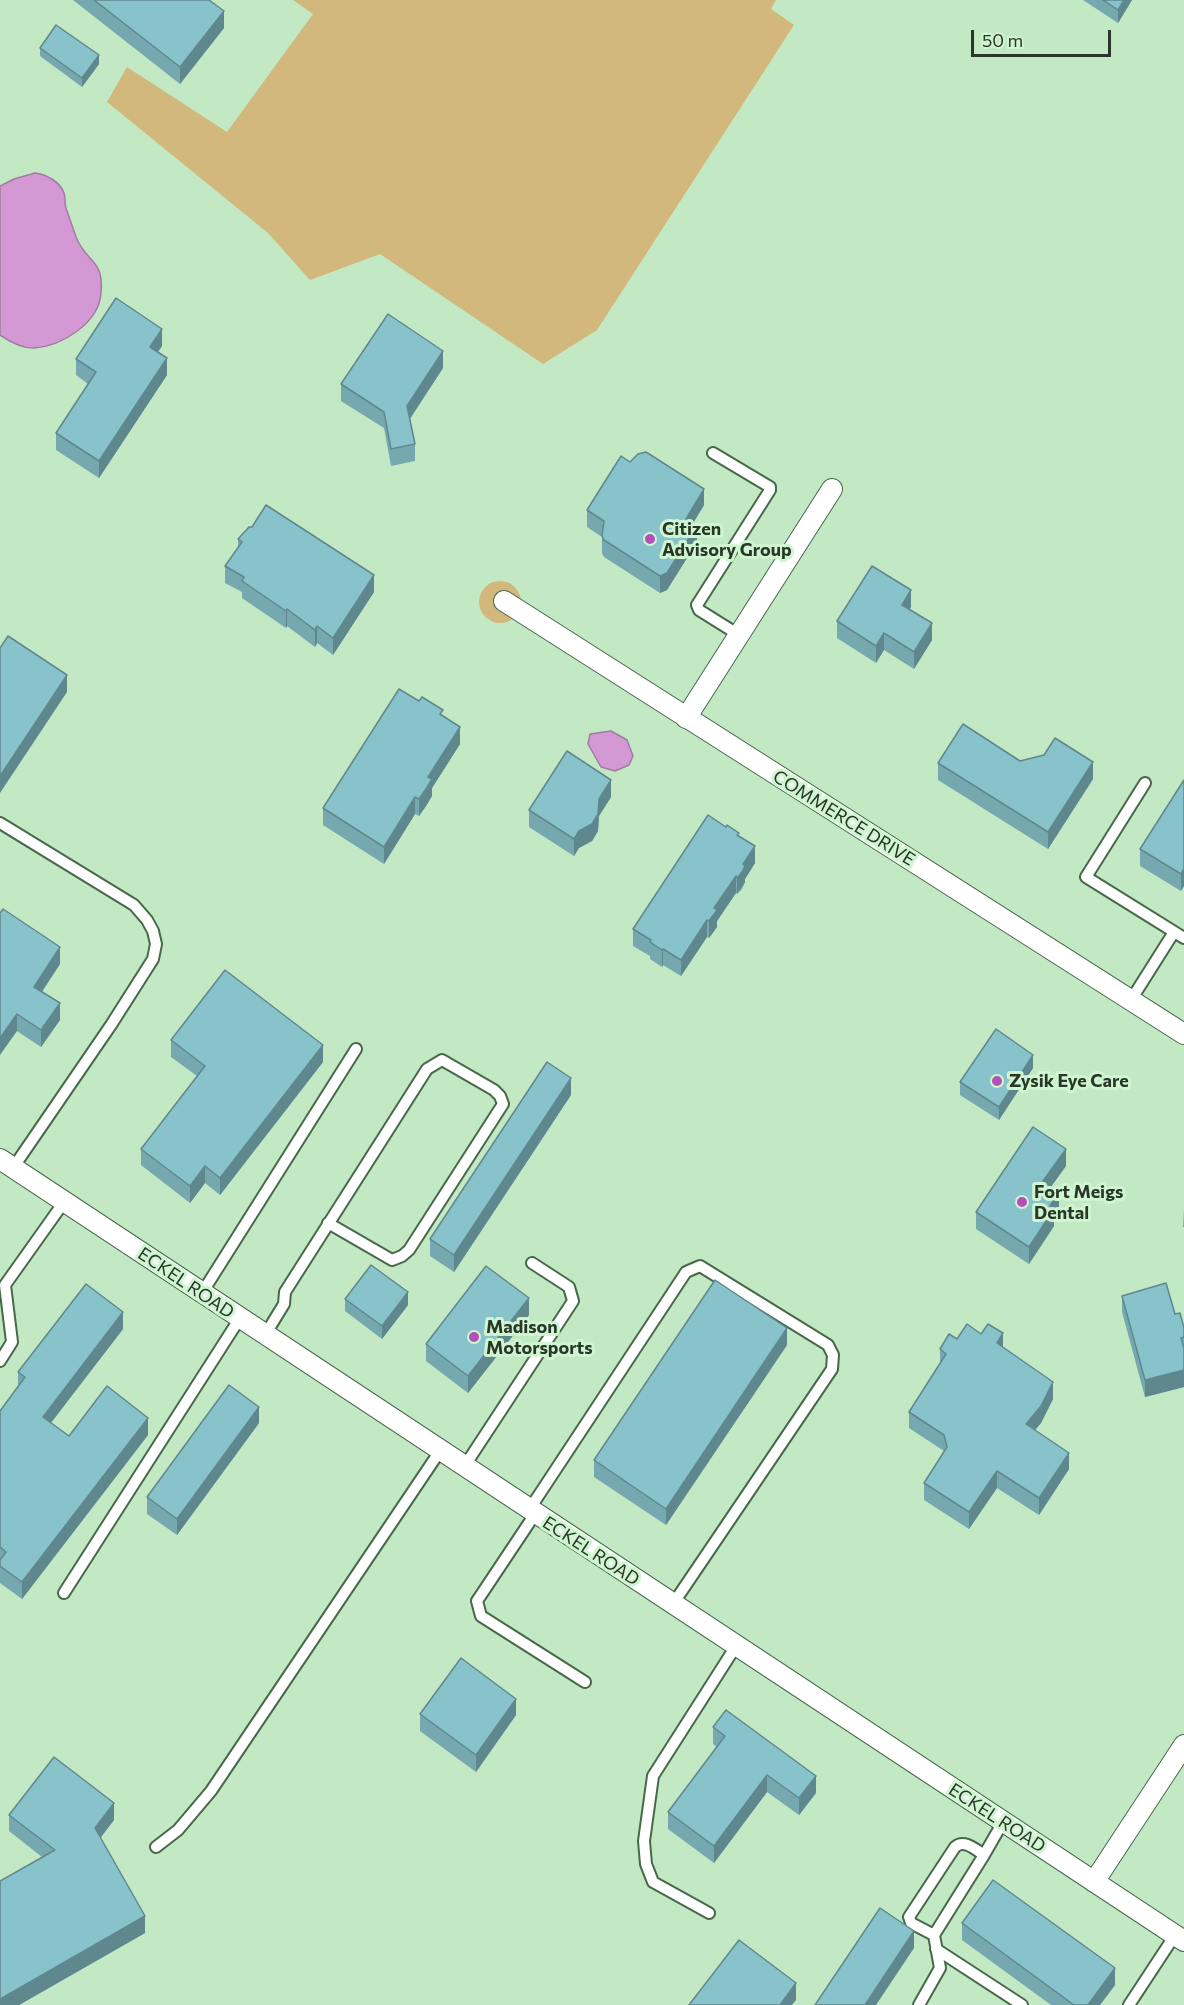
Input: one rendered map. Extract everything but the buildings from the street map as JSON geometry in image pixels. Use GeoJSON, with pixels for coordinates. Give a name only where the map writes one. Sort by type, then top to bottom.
{"type":"FeatureCollection","features":[{"type":"Feature","properties":{"kind":"street"},"geometry":{"type":"LineString","coordinates":[[686,718],[832,489]]}},
{"type":"Feature","properties":{"kind":"street","name":"COMMERCE DRIVE"},"geometry":{"type":"LineString","coordinates":[[504,601],[1184,1034]]}},
{"type":"Feature","properties":{"kind":"street","name":"ECKEL ROAD"},"geometry":{"type":"LineString","coordinates":[[7,1164],[1180,1938]]}},
{"type":"Feature","properties":{"kind":"street"},"geometry":{"type":"LineString","coordinates":[[1095,1882],[1184,1745]]}},
{"type":"Feature","properties":{"kind":"lane"},"geometry":{"type":"LineString","coordinates":[[713,453],[770,487],[697,604],[699,610],[739,635]]}},
{"type":"Feature","properties":{"kind":"lane"},"geometry":{"type":"LineString","coordinates":[[1145,783],[1086,877],[1184,938]]}},
{"type":"Feature","properties":{"kind":"lane"},"geometry":{"type":"LineString","coordinates":[[0,823],[134,905],[147,920],[156,944],[153,959],[123,1006],[7,1164]]}},
{"type":"Feature","properties":{"kind":"lane"},"geometry":{"type":"LineString","coordinates":[[1131,1000],[1174,932]]}},
{"type":"Feature","properties":{"kind":"lane"},"geometry":{"type":"LineString","coordinates":[[201,1293],[356,1049]]}},
{"type":"Feature","properties":{"kind":"lane"},"geometry":{"type":"LineString","coordinates":[[265,1335],[284,1304],[285,1292],[328,1223],[427,1070],[442,1060],[494,1090],[500,1096],[503,1104],[409,1250],[402,1256],[392,1260],[328,1223]]}},
{"type":"Feature","properties":{"kind":"lane"},"geometry":{"type":"LineString","coordinates":[[0,1361],[12,1342],[5,1285],[64,1202]]}},
{"type":"Feature","properties":{"kind":"lane"},"geometry":{"type":"LineString","coordinates":[[464,1467],[573,1301],[569,1287],[532,1263]]}},
{"type":"Feature","properties":{"kind":"lane"},"geometry":{"type":"LineString","coordinates":[[585,1682],[481,1616],[477,1601],[686,1272],[700,1266],[828,1345],[833,1355],[832,1369],[673,1604]]}},
{"type":"Feature","properties":{"kind":"lane"},"geometry":{"type":"LineString","coordinates":[[64,1593],[240,1318]]}},
{"type":"Feature","properties":{"kind":"lane"},"geometry":{"type":"LineString","coordinates":[[156,1847],[178,1830],[212,1791],[440,1451]]}},
{"type":"Feature","properties":{"kind":"lane"},"geometry":{"type":"LineString","coordinates":[[709,1913],[653,1882],[646,1864],[644,1841],[653,1776],[736,1646]]}},
{"type":"Feature","properties":{"kind":"lane"},"geometry":{"type":"LineString","coordinates":[[919,2005],[940,1968],[934,1935],[1003,1822]]}},
{"type":"Feature","properties":{"kind":"lane"},"geometry":{"type":"LineString","coordinates":[[934,1935],[911,1923],[909,1917],[959,1844],[964,1843],[984,1855]]}},
{"type":"Feature","properties":{"kind":"lane"},"geometry":{"type":"LineString","coordinates":[[1129,2005],[1180,1938]]}},
{"type":"Feature","properties":{"kind":"lane"},"geometry":{"type":"LineString","coordinates":[[936,1949],[1022,2005]]}},
{"type":"Feature","properties":{"kind":"shaded area"},"geometry":{"type":"Polygon","coordinates":[[[293,0],[776,0],[771,9],[794,25],[597,330],[543,364],[380,254],[310,280],[268,233],[107,102],[127,67],[227,132],[313,14],[293,0]]]}},
{"type":"Feature","properties":{"kind":"shaded area"},"geometry":{"type":"Polygon","coordinates":[[[35,173],[52,179],[62,189],[76,237],[100,273],[101,293],[94,314],[77,331],[56,343],[34,348],[16,344],[0,335],[0,186],[35,173]]]}},
{"type":"Feature","properties":{"kind":"shaded area"},"geometry":{"type":"Polygon","coordinates":[[[500,581],[508,582],[515,587],[520,594],[520,610],[515,617],[508,622],[500,623],[492,622],[485,617],[480,610],[479,602],[480,594],[485,587],[492,582],[500,581]]]}},
{"type":"Feature","properties":{"kind":"shaded area"},"geometry":{"type":"Polygon","coordinates":[[[611,731],[627,740],[633,756],[629,765],[615,771],[601,767],[588,744],[590,734],[611,731]]]}},
{"type":"Feature","properties":{"kind":"place","name":"Citizen Advisory Group"},"geometry":{"type":"Point","coordinates":[650,539]}},
{"type":"Feature","properties":{"kind":"place","name":"Zysik Eye Care"},"geometry":{"type":"Point","coordinates":[997,1081]}},
{"type":"Feature","properties":{"kind":"place","name":"Fort Meigs Dental"},"geometry":{"type":"Point","coordinates":[1022,1202]}},
{"type":"Feature","properties":{"kind":"place","name":"Madison Motorsports"},"geometry":{"type":"Point","coordinates":[474,1337]}}]}
